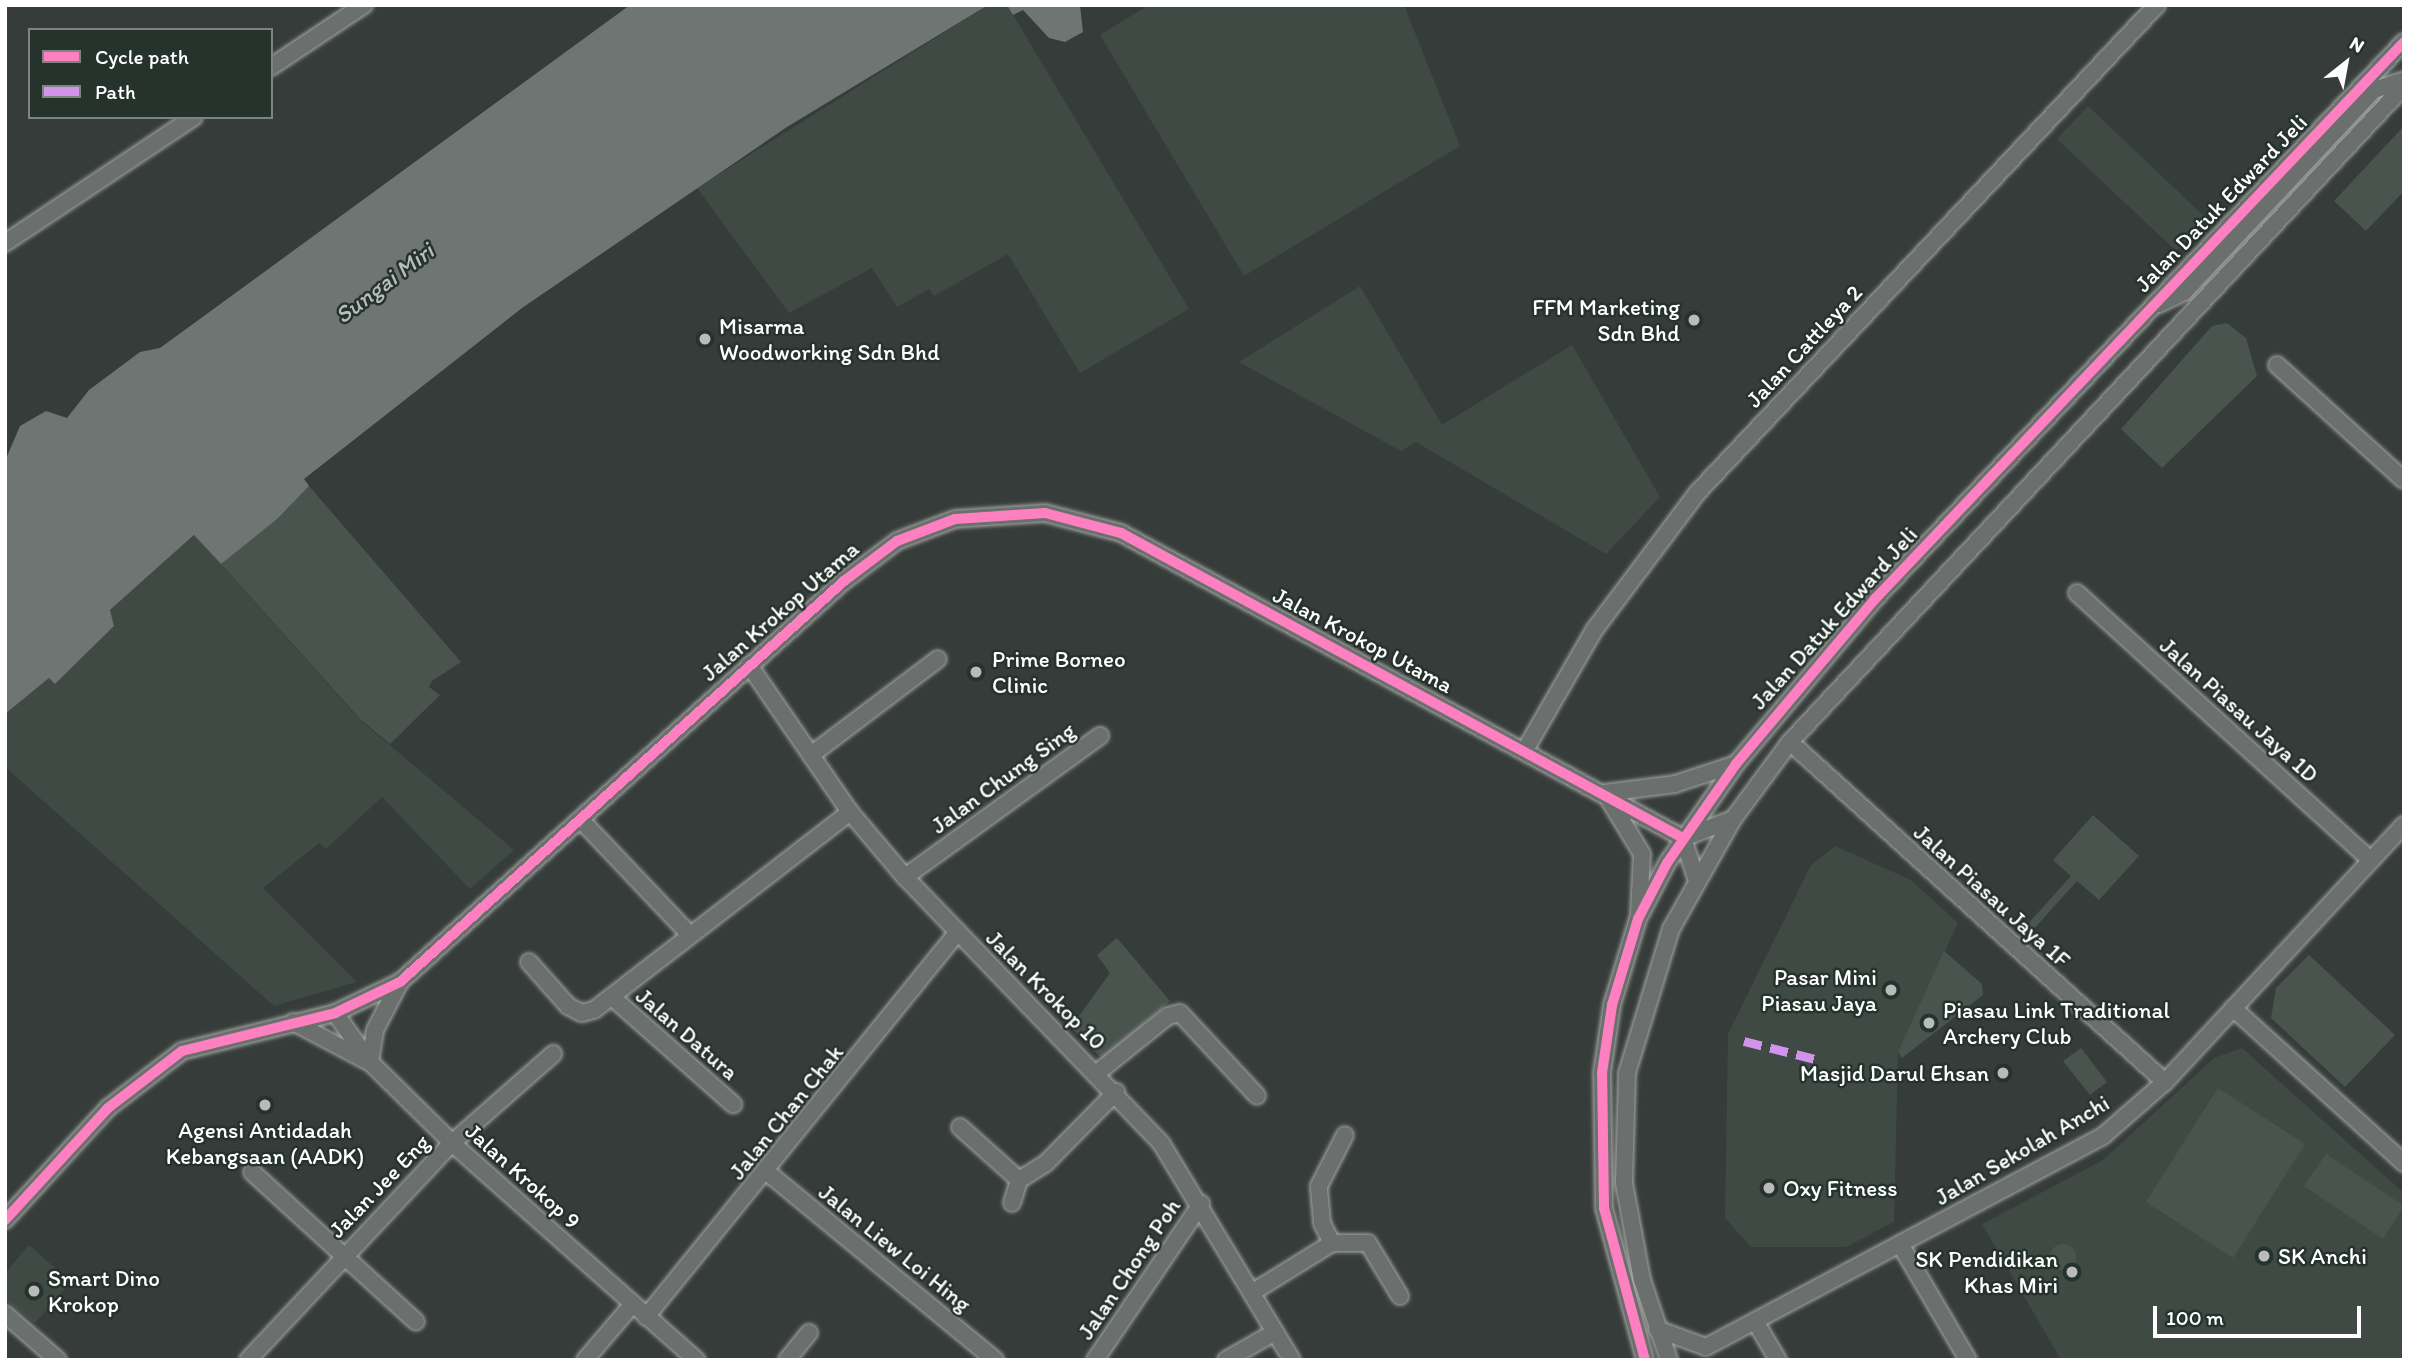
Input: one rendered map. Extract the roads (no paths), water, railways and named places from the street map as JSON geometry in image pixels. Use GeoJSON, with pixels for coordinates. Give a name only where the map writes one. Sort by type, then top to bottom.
{"type":"FeatureCollection","features":[{"type":"Feature","properties":{"kind":"street"},"geometry":{"type":"LineString","coordinates":[[273,66],[364,5]]}},
{"type":"Feature","properties":{"kind":"street","name":"Jalan Cattleya 2"},"geometry":{"type":"LineString","coordinates":[[1525,750],[1595,629],[1698,492],[2157,5]]}},
{"type":"Feature","properties":{"kind":"street","name":"Jalan Datuk Edward Jeli"},"geometry":{"type":"LineString","coordinates":[[1645,1360],[1616,1268],[1599,1147],[1612,1005],[1638,919],[1683,838],[1736,764],[1875,599],[2404,42]]}},
{"type":"Feature","properties":{"kind":"street"},"geometry":{"type":"LineString","coordinates":[[2150,307],[2184,292],[2374,90],[2404,80]]}},
{"type":"Feature","properties":{"kind":"street"},"geometry":{"type":"LineString","coordinates":[[1669,1360],[1657,1329],[1624,1183],[1627,1073],[1646,996],[1697,881],[1733,819],[1790,742],[2404,86]]}},
{"type":"Feature","properties":{"kind":"street"},"geometry":{"type":"LineString","coordinates":[[5,243],[191,119]]}},
{"type":"Feature","properties":{"kind":"street"},"geometry":{"type":"LineString","coordinates":[[2277,365],[2404,480]]}},
{"type":"Feature","properties":{"kind":"street","name":"Jalan Krokop Utama"},"geometry":{"type":"LineString","coordinates":[[5,1220],[108,1108],[156,1067],[182,1051],[335,1013],[400,982],[749,665],[897,541],[955,519],[1016,512],[1085,519],[1121,533],[1605,793],[1683,838]]}},
{"type":"Feature","properties":{"kind":"street","name":"Jalan Piasau Jaya 1D"},"geometry":{"type":"LineString","coordinates":[[2077,593],[2370,860]]}},
{"type":"Feature","properties":{"kind":"street"},"geometry":{"type":"LineString","coordinates":[[811,755],[938,659]]}},
{"type":"Feature","properties":{"kind":"street","name":"Jalan Krokop 10"},"geometry":{"type":"LineString","coordinates":[[749,665],[849,812],[905,877],[957,933],[1116,1092],[1161,1143],[1201,1204],[1292,1360]]}},
{"type":"Feature","properties":{"kind":"street","name":"Jalan Chung Sing"},"geometry":{"type":"LineString","coordinates":[[905,877],[1100,736]]}},
{"type":"Feature","properties":{"kind":"street","name":"Jalan Piasau Jaya 1F"},"geometry":{"type":"LineString","coordinates":[[1790,742],[2165,1082]]}},
{"type":"Feature","properties":{"kind":"street"},"geometry":{"type":"LineString","coordinates":[[1638,919],[1642,854],[1605,793],[1675,784],[1736,764]]}},
{"type":"Feature","properties":{"kind":"street"},"geometry":{"type":"LineString","coordinates":[[529,962],[582,1013],[612,997],[689,934],[849,812]]}},
{"type":"Feature","properties":{"kind":"street"},"geometry":{"type":"LineString","coordinates":[[1697,881],[1683,838],[1733,819]]}},
{"type":"Feature","properties":{"kind":"street"},"geometry":{"type":"LineString","coordinates":[[581,820],[689,934]]}},
{"type":"Feature","properties":{"kind":"street","name":"Jalan Sekolah Anchi"},"geometry":{"type":"LineString","coordinates":[[1657,1329],[1701,1353],[1755,1321],[2103,1136],[2165,1082],[2404,825]]}},
{"type":"Feature","properties":{"kind":"street","name":"Jalan Chan Chak"},"geometry":{"type":"LineString","coordinates":[[646,1317],[767,1172],[957,933]]}},
{"type":"Feature","properties":{"kind":"street"},"geometry":{"type":"LineString","coordinates":[[293,1022],[370,1062],[375,1030],[400,982]]}},
{"type":"Feature","properties":{"kind":"street","name":"Jalan Datura"},"geometry":{"type":"LineString","coordinates":[[612,997],[733,1104]]}},
{"type":"Feature","properties":{"kind":"street"},"geometry":{"type":"LineString","coordinates":[[2233,1008],[2404,1163]]}},
{"type":"Feature","properties":{"kind":"street","name":"Jalan Krokop 9"},"geometry":{"type":"LineString","coordinates":[[335,1013],[370,1062],[452,1143],[696,1360]]}},
{"type":"Feature","properties":{"kind":"street"},"geometry":{"type":"LineString","coordinates":[[1097,1073],[1168,1016],[1180,1013],[1257,1096]]}},
{"type":"Feature","properties":{"kind":"street","name":"Jalan Jee Eng"},"geometry":{"type":"LineString","coordinates":[[257,1357],[346,1254],[452,1143],[553,1054]]}},
{"type":"Feature","properties":{"kind":"street"},"geometry":{"type":"LineString","coordinates":[[1012,1203],[1019,1180],[1046,1163],[1116,1092]]}},
{"type":"Feature","properties":{"kind":"street"},"geometry":{"type":"LineString","coordinates":[[960,1127],[1019,1180]]}},
{"type":"Feature","properties":{"kind":"street"},"geometry":{"type":"LineString","coordinates":[[1332,1243],[1322,1223],[1319,1186],[1345,1135]]}},
{"type":"Feature","properties":{"kind":"street"},"geometry":{"type":"LineString","coordinates":[[252,1172],[346,1254],[416,1322]]}},
{"type":"Feature","properties":{"kind":"street","name":"Jalan Liew Loi Hing"},"geometry":{"type":"LineString","coordinates":[[767,1172],[995,1360]]}},
{"type":"Feature","properties":{"kind":"street","name":"Jalan Chong Poh"},"geometry":{"type":"LineString","coordinates":[[1095,1360],[1201,1204]]}},
{"type":"Feature","properties":{"kind":"street"},"geometry":{"type":"LineString","coordinates":[[1253,1292],[1332,1243],[1368,1243],[1400,1296]]}},
{"type":"Feature","properties":{"kind":"street"},"geometry":{"type":"LineString","coordinates":[[1900,1244],[1968,1360]]}},
{"type":"Feature","properties":{"kind":"street"},"geometry":{"type":"LineString","coordinates":[[585,1360],[632,1305]]}},
{"type":"Feature","properties":{"kind":"street"},"geometry":{"type":"LineString","coordinates":[[5,1314],[58,1360]]}},
{"type":"Feature","properties":{"kind":"street"},"geometry":{"type":"LineString","coordinates":[[1755,1321],[1778,1360]]}},
{"type":"Feature","properties":{"kind":"street"},"geometry":{"type":"LineString","coordinates":[[1226,1360],[1275,1332]]}},
{"type":"Feature","properties":{"kind":"street"},"geometry":{"type":"LineString","coordinates":[[787,1360],[809,1333]]}},
{"type":"Feature","properties":{"kind":"water","name":"Sungai Miri"},"geometry":{"type":"Polygon","coordinates":[[[630,5],[988,5],[787,127],[522,308],[304,479],[309,486],[277,519],[221,564],[194,535],[110,610],[114,626],[55,684],[49,678],[5,714],[5,461],[20,426],[46,411],[67,418],[89,390],[140,352],[160,348],[630,5]]]}},
{"type":"Feature","properties":{"kind":"water"},"geometry":{"type":"Polygon","coordinates":[[[1007,5],[1080,5],[1083,32],[1065,42],[1049,38],[1023,10],[1013,15],[1007,5]]]}},
{"type":"Feature","properties":{"kind":"place","name":"FFM Marketing Sdn Bhd"},"geometry":{"type":"Point","coordinates":[1694,320]}},
{"type":"Feature","properties":{"kind":"place","name":"Misarma Woodworking Sdn Bhd"},"geometry":{"type":"Point","coordinates":[705,339]}},
{"type":"Feature","properties":{"kind":"place","name":"Prime Borneo Clinic"},"geometry":{"type":"Point","coordinates":[976,672]}},
{"type":"Feature","properties":{"kind":"place","name":"Pasar Mini Piasau Jaya"},"geometry":{"type":"Point","coordinates":[1891,990]}},
{"type":"Feature","properties":{"kind":"place","name":"Piasau Link Traditional Archery Club"},"geometry":{"type":"Point","coordinates":[1929,1023]}},
{"type":"Feature","properties":{"kind":"place","name":"Masjid Darul Ehsan"},"geometry":{"type":"Point","coordinates":[2003,1073]}},
{"type":"Feature","properties":{"kind":"place","name":"Agensi Antidadah Kebangsaan (AADK)"},"geometry":{"type":"Point","coordinates":[265,1105]}},
{"type":"Feature","properties":{"kind":"place","name":"Oxy Fitness"},"geometry":{"type":"Point","coordinates":[1769,1188]}},
{"type":"Feature","properties":{"kind":"place","name":"SK Anchi"},"geometry":{"type":"Point","coordinates":[2264,1256]}},
{"type":"Feature","properties":{"kind":"place","name":"SK Pendidikan Khas Miri"},"geometry":{"type":"Point","coordinates":[2072,1272]}},
{"type":"Feature","properties":{"kind":"place","name":"Smart Dino Krokop"},"geometry":{"type":"Point","coordinates":[34,1291]}}]}
